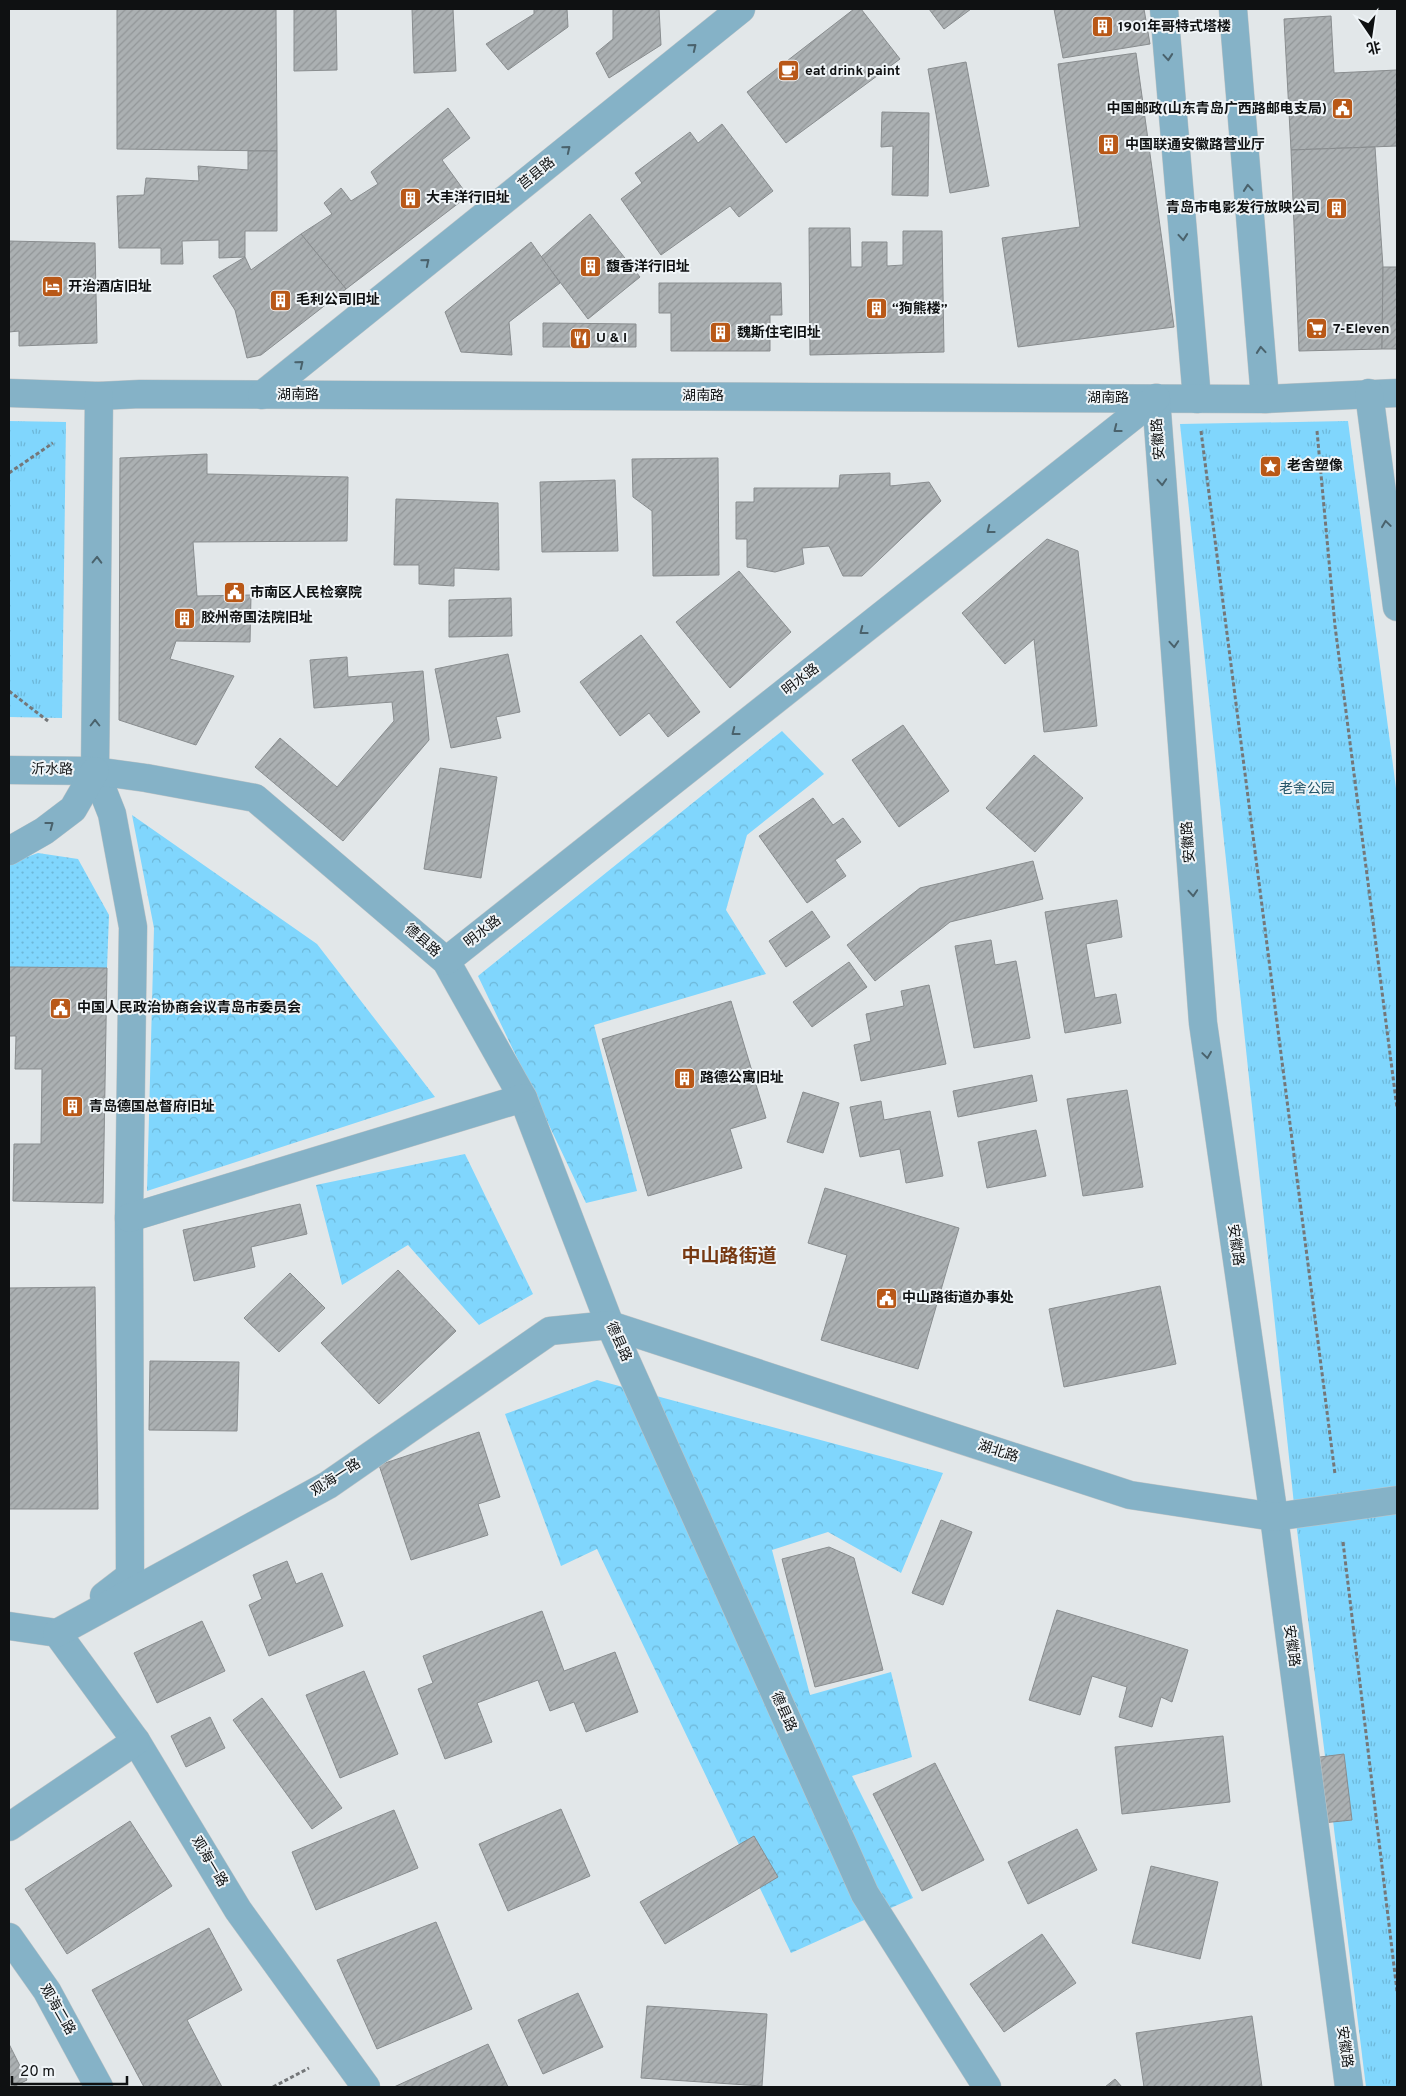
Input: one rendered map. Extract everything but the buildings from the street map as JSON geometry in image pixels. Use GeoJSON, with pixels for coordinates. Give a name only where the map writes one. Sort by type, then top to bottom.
{"type":"FeatureCollection","features":[{"type":"Feature","properties":{"kind":"street","name":"莒县路"},"geometry":{"type":"LineString","coordinates":[[262,395],[741,9]]}},
{"type":"Feature","properties":{"kind":"street"},"geometry":{"type":"LineString","coordinates":[[1164,9],[1197,399]]}},
{"type":"Feature","properties":{"kind":"street"},"geometry":{"type":"LineString","coordinates":[[1234,9],[1265,399]]}},
{"type":"Feature","properties":{"kind":"street","name":"湖南路"},"geometry":{"type":"LineString","coordinates":[[9,393],[99,396],[1265,399],[1397,393]]}},
{"type":"Feature","properties":{"kind":"street"},"geometry":{"type":"LineString","coordinates":[[1369,393],[1397,607]]}},
{"type":"Feature","properties":{"kind":"street"},"geometry":{"type":"LineString","coordinates":[[9,1626],[58,1633],[130,1576],[129,1218],[133,927],[112,814],[95,772],[99,396]]}},
{"type":"Feature","properties":{"kind":"street","name":"明水路"},"geometry":{"type":"LineString","coordinates":[[446,962],[1156,398]]}},
{"type":"Feature","properties":{"kind":"street","name":"安徽路"},"geometry":{"type":"LineString","coordinates":[[1156,398],[1202,1023],[1274,1517],[1349,2087]]}},
{"type":"Feature","properties":{"kind":"street","name":"沂水路"},"geometry":{"type":"LineString","coordinates":[[9,770],[95,772]]}},
{"type":"Feature","properties":{"kind":"street"},"geometry":{"type":"LineString","coordinates":[[9,851],[44,831],[73,809],[95,772]]}},
{"type":"Feature","properties":{"kind":"street","name":"德县路"},"geometry":{"type":"LineString","coordinates":[[95,772],[146,778],[255,798],[446,962],[523,1098],[610,1326],[865,1894],[987,2087]]}},
{"type":"Feature","properties":{"kind":"street"},"geometry":{"type":"LineString","coordinates":[[129,1218],[523,1098]]}},
{"type":"Feature","properties":{"kind":"street","name":"湖北路"},"geometry":{"type":"LineString","coordinates":[[610,1326],[1130,1495],[1274,1517],[1397,1500]]}},
{"type":"Feature","properties":{"kind":"street","name":"观海一路"},"geometry":{"type":"LineString","coordinates":[[366,2087],[238,1910],[136,1741],[58,1633],[328,1485],[550,1331],[610,1326]]}},
{"type":"Feature","properties":{"kind":"street"},"geometry":{"type":"LineString","coordinates":[[9,1827],[136,1741]]}},
{"type":"Feature","properties":{"kind":"street","name":"观海二路"},"geometry":{"type":"LineString","coordinates":[[9,1937],[47,1991],[99,2087]]}},
{"type":"Feature","properties":{"kind":"path"},"geometry":{"type":"LineString","coordinates":[[1314,396],[1335,626],[1397,1108]]}},
{"type":"Feature","properties":{"kind":"path"},"geometry":{"type":"LineString","coordinates":[[1197,399],[1339,1508],[1397,1991]]}},
{"type":"Feature","properties":{"kind":"path"},"geometry":{"type":"LineString","coordinates":[[9,473],[53,443]]}},
{"type":"Feature","properties":{"kind":"path"},"geometry":{"type":"LineString","coordinates":[[9,691],[48,721]]}},
{"type":"Feature","properties":{"kind":"path"},"geometry":{"type":"LineString","coordinates":[[273,2087],[341,2051]]}},
{"type":"Feature","properties":{"kind":"green space"},"geometry":{"type":"Polygon","coordinates":[[[9,421],[66,422],[62,718],[9,717],[9,421]]]}},
{"type":"Feature","properties":{"kind":"green space","name":"老舍公园"},"geometry":{"type":"Polygon","coordinates":[[[1348,421],[1397,796],[1397,2087],[1366,2087],[1295,1514],[1180,424],[1348,421]]]}},
{"type":"Feature","properties":{"kind":"green space"},"geometry":{"type":"Polygon","coordinates":[[[782,731],[824,774],[747,835],[726,910],[766,974],[594,1025],[637,1191],[586,1203],[478,976],[782,731]]]}},
{"type":"Feature","properties":{"kind":"green space"},"geometry":{"type":"Polygon","coordinates":[[[132,815],[317,944],[435,1097],[147,1191],[154,928],[132,815]]]}},
{"type":"Feature","properties":{"kind":"green space"},"geometry":{"type":"Polygon","coordinates":[[[38,853],[78,859],[109,915],[107,968],[9,967],[9,863],[38,853]]]}},
{"type":"Feature","properties":{"kind":"green space"},"geometry":{"type":"Polygon","coordinates":[[[465,1154],[533,1294],[479,1325],[408,1245],[342,1285],[316,1185],[465,1154]]]}},
{"type":"Feature","properties":{"kind":"green space"},"geometry":{"type":"Polygon","coordinates":[[[597,1380],[943,1473],[901,1573],[828,1532],[772,1550],[810,1695],[891,1672],[912,1757],[852,1776],[913,1898],[791,1953],[597,1549],[561,1566],[505,1414],[597,1380]]]}},
{"type":"Feature","properties":{"kind":"place","name":"1901年哥特式塔楼"},"geometry":{"type":"Point","coordinates":[1102,27]}},
{"type":"Feature","properties":{"kind":"place","name":"eat drink paint"},"geometry":{"type":"Point","coordinates":[789,71]}},
{"type":"Feature","properties":{"kind":"place","name":"中国邮政(山东青岛广西路邮电支局)"},"geometry":{"type":"Point","coordinates":[1343,109]}},
{"type":"Feature","properties":{"kind":"place","name":"中国联通安徽路营业厅"},"geometry":{"type":"Point","coordinates":[1109,145]}},
{"type":"Feature","properties":{"kind":"place","name":"大丰洋行旧址"},"geometry":{"type":"Point","coordinates":[410,198]}},
{"type":"Feature","properties":{"kind":"place","name":"青岛市电影发行放映公司"},"geometry":{"type":"Point","coordinates":[1336,208]}},
{"type":"Feature","properties":{"kind":"place","name":"馥香洋行旧址"},"geometry":{"type":"Point","coordinates":[590,267]}},
{"type":"Feature","properties":{"kind":"place","name":"开治酒店旧址"},"geometry":{"type":"Point","coordinates":[52,287]}},
{"type":"Feature","properties":{"kind":"place","name":"毛利公司旧址"},"geometry":{"type":"Point","coordinates":[280,300]}},
{"type":"Feature","properties":{"kind":"place","name":"“狗熊楼”"},"geometry":{"type":"Point","coordinates":[876,309]}},
{"type":"Feature","properties":{"kind":"place","name":"7-Eleven"},"geometry":{"type":"Point","coordinates":[1317,329]}},
{"type":"Feature","properties":{"kind":"place","name":"魏斯住宅旧址"},"geometry":{"type":"Point","coordinates":[721,333]}},
{"type":"Feature","properties":{"kind":"place","name":"U & I"},"geometry":{"type":"Point","coordinates":[580,338]}},
{"type":"Feature","properties":{"kind":"place","name":"老舍塑像"},"geometry":{"type":"Point","coordinates":[1271,466]}},
{"type":"Feature","properties":{"kind":"place","name":"市南区人民检察院"},"geometry":{"type":"Point","coordinates":[234,593]}},
{"type":"Feature","properties":{"kind":"place","name":"胶州帝国法院旧址"},"geometry":{"type":"Point","coordinates":[185,618]}},
{"type":"Feature","properties":{"kind":"place","name":"中国人民政治协商会议青岛市委员会"},"geometry":{"type":"Point","coordinates":[61,1008]}},
{"type":"Feature","properties":{"kind":"place","name":"路德公寓旧址"},"geometry":{"type":"Point","coordinates":[684,1078]}},
{"type":"Feature","properties":{"kind":"place","name":"青岛德国总督府旧址"},"geometry":{"type":"Point","coordinates":[73,1107]}},
{"type":"Feature","properties":{"kind":"place","name":"中山路街道办事处"},"geometry":{"type":"Point","coordinates":[886,1298]}},
{"type":"Feature","properties":{"kind":"district","name":"中山路街道"},"geometry":{"type":"Point","coordinates":[729,1257]}}]}
